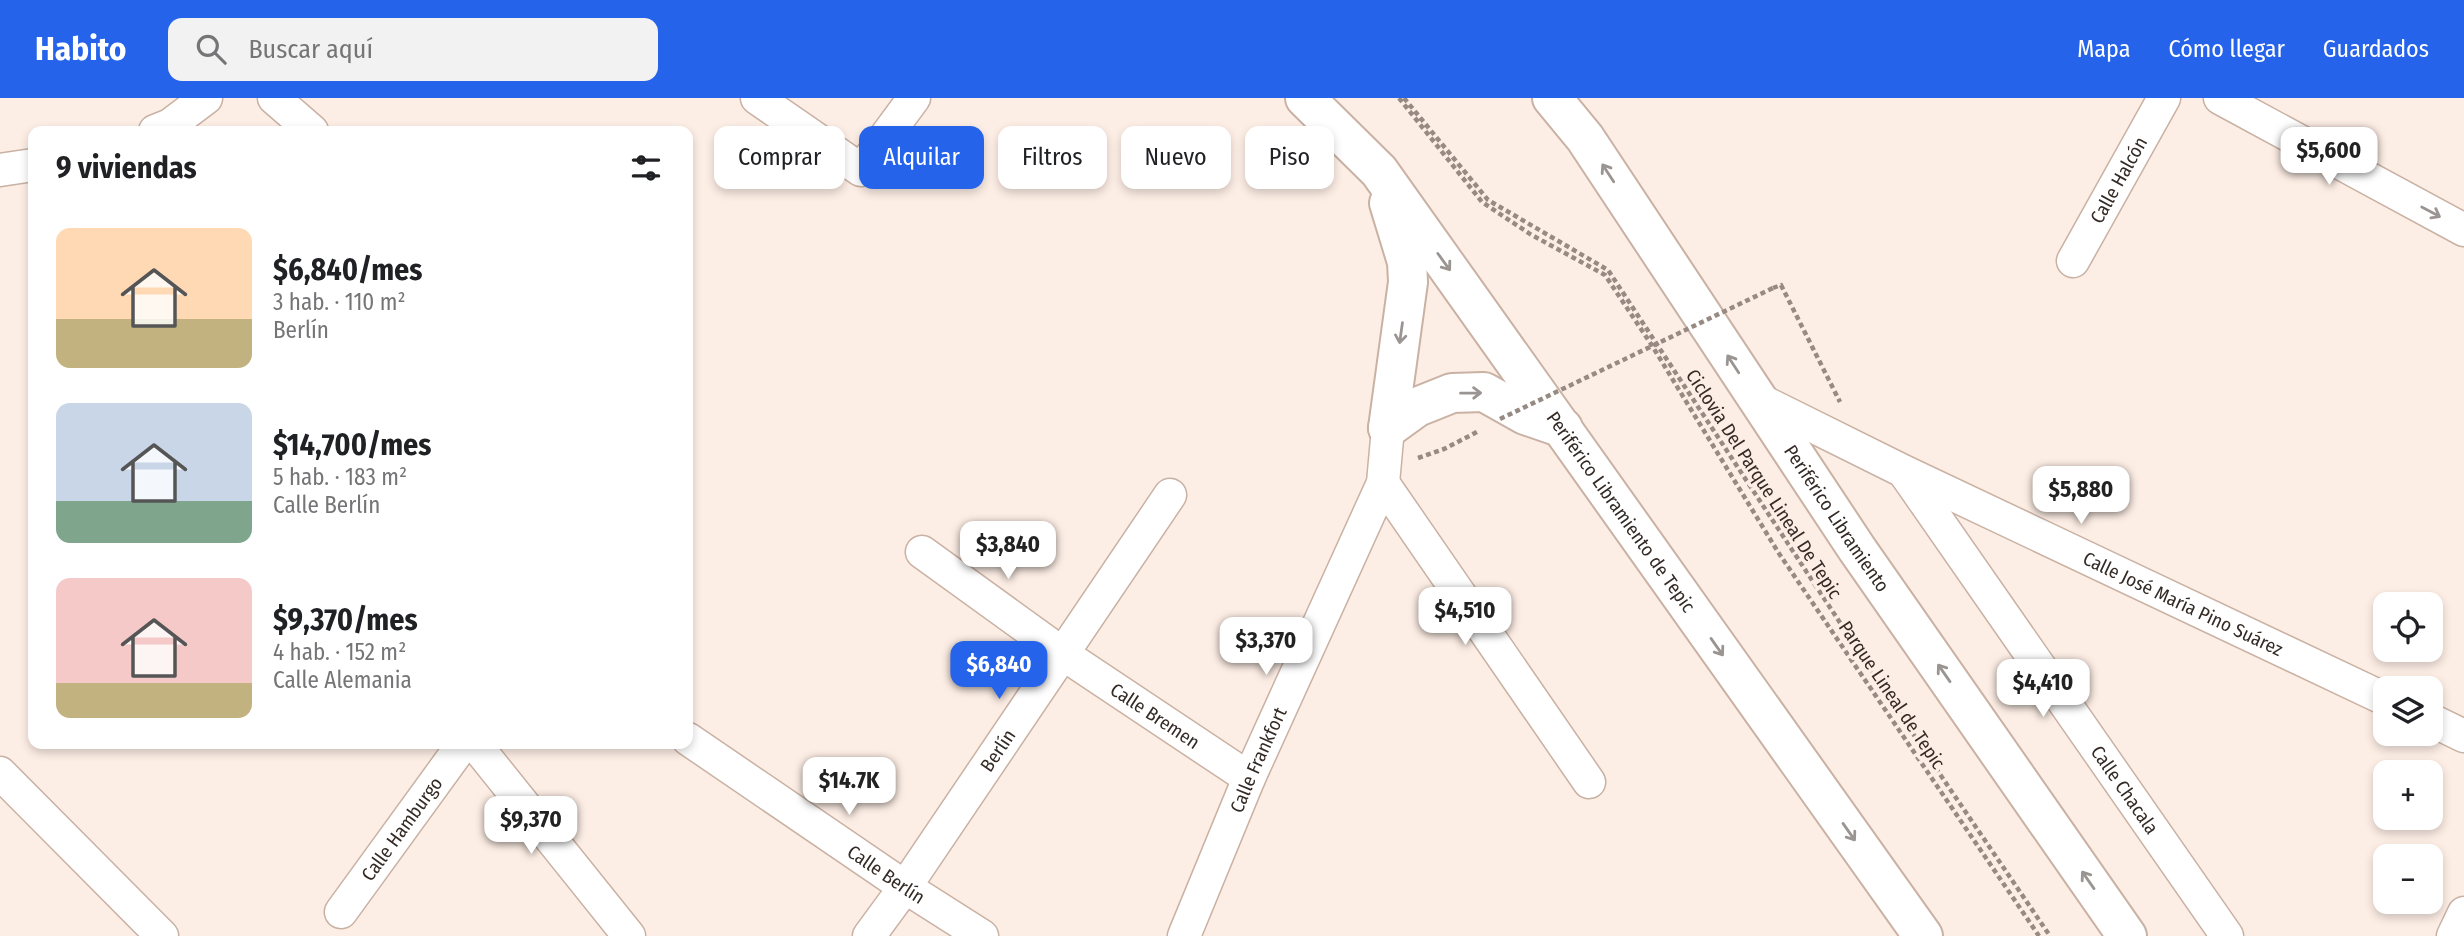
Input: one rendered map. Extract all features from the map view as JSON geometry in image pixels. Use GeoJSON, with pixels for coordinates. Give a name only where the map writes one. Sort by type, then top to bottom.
{"type":"FeatureCollection","features":[{"type":"Feature","properties":{"kind":"highway","name":"Periférico Libramiento de Tepic"},"geometry":{"type":"LineString","coordinates":[[1305,98],[1379,171],[1923,936]]}},
{"type":"Feature","properties":{"kind":"highway","name":"Periférico Libramiento"},"geometry":{"type":"LineString","coordinates":[[1552,98],[1586,138],[1857,549],[2127,936]]}},
{"type":"Feature","properties":{"kind":"highway"},"geometry":{"type":"LineString","coordinates":[[1379,171],[1407,262],[1408,282],[1388,428]]}},
{"type":"Feature","properties":{"kind":"highway"},"geometry":{"type":"LineString","coordinates":[[1388,428],[1417,407],[1452,393],[1484,393],[1525,415],[1563,428]]}},
{"type":"Feature","properties":{"kind":"street"},"geometry":{"type":"LineString","coordinates":[[168,126],[206,98]]}},
{"type":"Feature","properties":{"kind":"street"},"geometry":{"type":"LineString","coordinates":[[274,98],[306,126]]}},
{"type":"Feature","properties":{"kind":"street"},"geometry":{"type":"LineString","coordinates":[[757,98],[861,170],[914,98]]}},
{"type":"Feature","properties":{"kind":"street","name":"Calle Halcón"},"geometry":{"type":"LineString","coordinates":[[2073,261],[2164,98]]}},
{"type":"Feature","properties":{"kind":"street"},"geometry":{"type":"LineString","coordinates":[[2220,98],[2464,230]]}},
{"type":"Feature","properties":{"kind":"street"},"geometry":{"type":"LineString","coordinates":[[0,170],[28,166]]}},
{"type":"Feature","properties":{"kind":"street","name":"Calle José María Pino Suárez"},"geometry":{"type":"LineString","coordinates":[[1756,398],[1903,471],[2373,693]]}},
{"type":"Feature","properties":{"kind":"street","name":"Calle Frankfort"},"geometry":{"type":"LineString","coordinates":[[1184,936],[1249,778],[1383,483],[1388,428]]}},
{"type":"Feature","properties":{"kind":"street","name":"Calle Chacala"},"geometry":{"type":"LineString","coordinates":[[1903,471],[2227,936]]}},
{"type":"Feature","properties":{"kind":"street"},"geometry":{"type":"LineString","coordinates":[[1383,483],[1589,782]]}},
{"type":"Feature","properties":{"kind":"street","name":"Berlín"},"geometry":{"type":"LineString","coordinates":[[869,936],[905,887],[1170,495]]}},
{"type":"Feature","properties":{"kind":"street","name":"Calle Bremen"},"geometry":{"type":"LineString","coordinates":[[922,552],[1063,654],[1249,778]]}},
{"type":"Feature","properties":{"kind":"street"},"geometry":{"type":"LineString","coordinates":[[2443,726],[2464,736]]}},
{"type":"Feature","properties":{"kind":"street","name":"Calle Berlín"},"geometry":{"type":"LineString","coordinates":[[693,742],[905,887],[982,936]]}},
{"type":"Feature","properties":{"kind":"street","name":"Calle Hamburgo"},"geometry":{"type":"LineString","coordinates":[[341,912],[459,749]]}},
{"type":"Feature","properties":{"kind":"street"},"geometry":{"type":"LineString","coordinates":[[478,749],[629,936]]}},
{"type":"Feature","properties":{"kind":"street"},"geometry":{"type":"LineString","coordinates":[[0,773],[162,936]]}},
{"type":"Feature","properties":{"kind":"street"},"geometry":{"type":"LineString","coordinates":[[2452,936],[2464,913]]}},
{"type":"Feature","properties":{"kind":"path","name":"Parque Lineal de Tepic"},"geometry":{"type":"LineString","coordinates":[[1402,98],[1482,202],[1530,234],[1605,275],[1651,344],[1777,552],[2039,936]]}},
{"type":"Feature","properties":{"kind":"path","name":"Ciclovia Del Parque Lineal De Tepic"},"geometry":{"type":"LineString","coordinates":[[1402,98],[1488,200],[1608,270],[1887,695],[2050,936]]}},
{"type":"Feature","properties":{"kind":"path"},"geometry":{"type":"LineString","coordinates":[[1444,449],[1500,419],[1781,285],[1843,408]]}}]}
